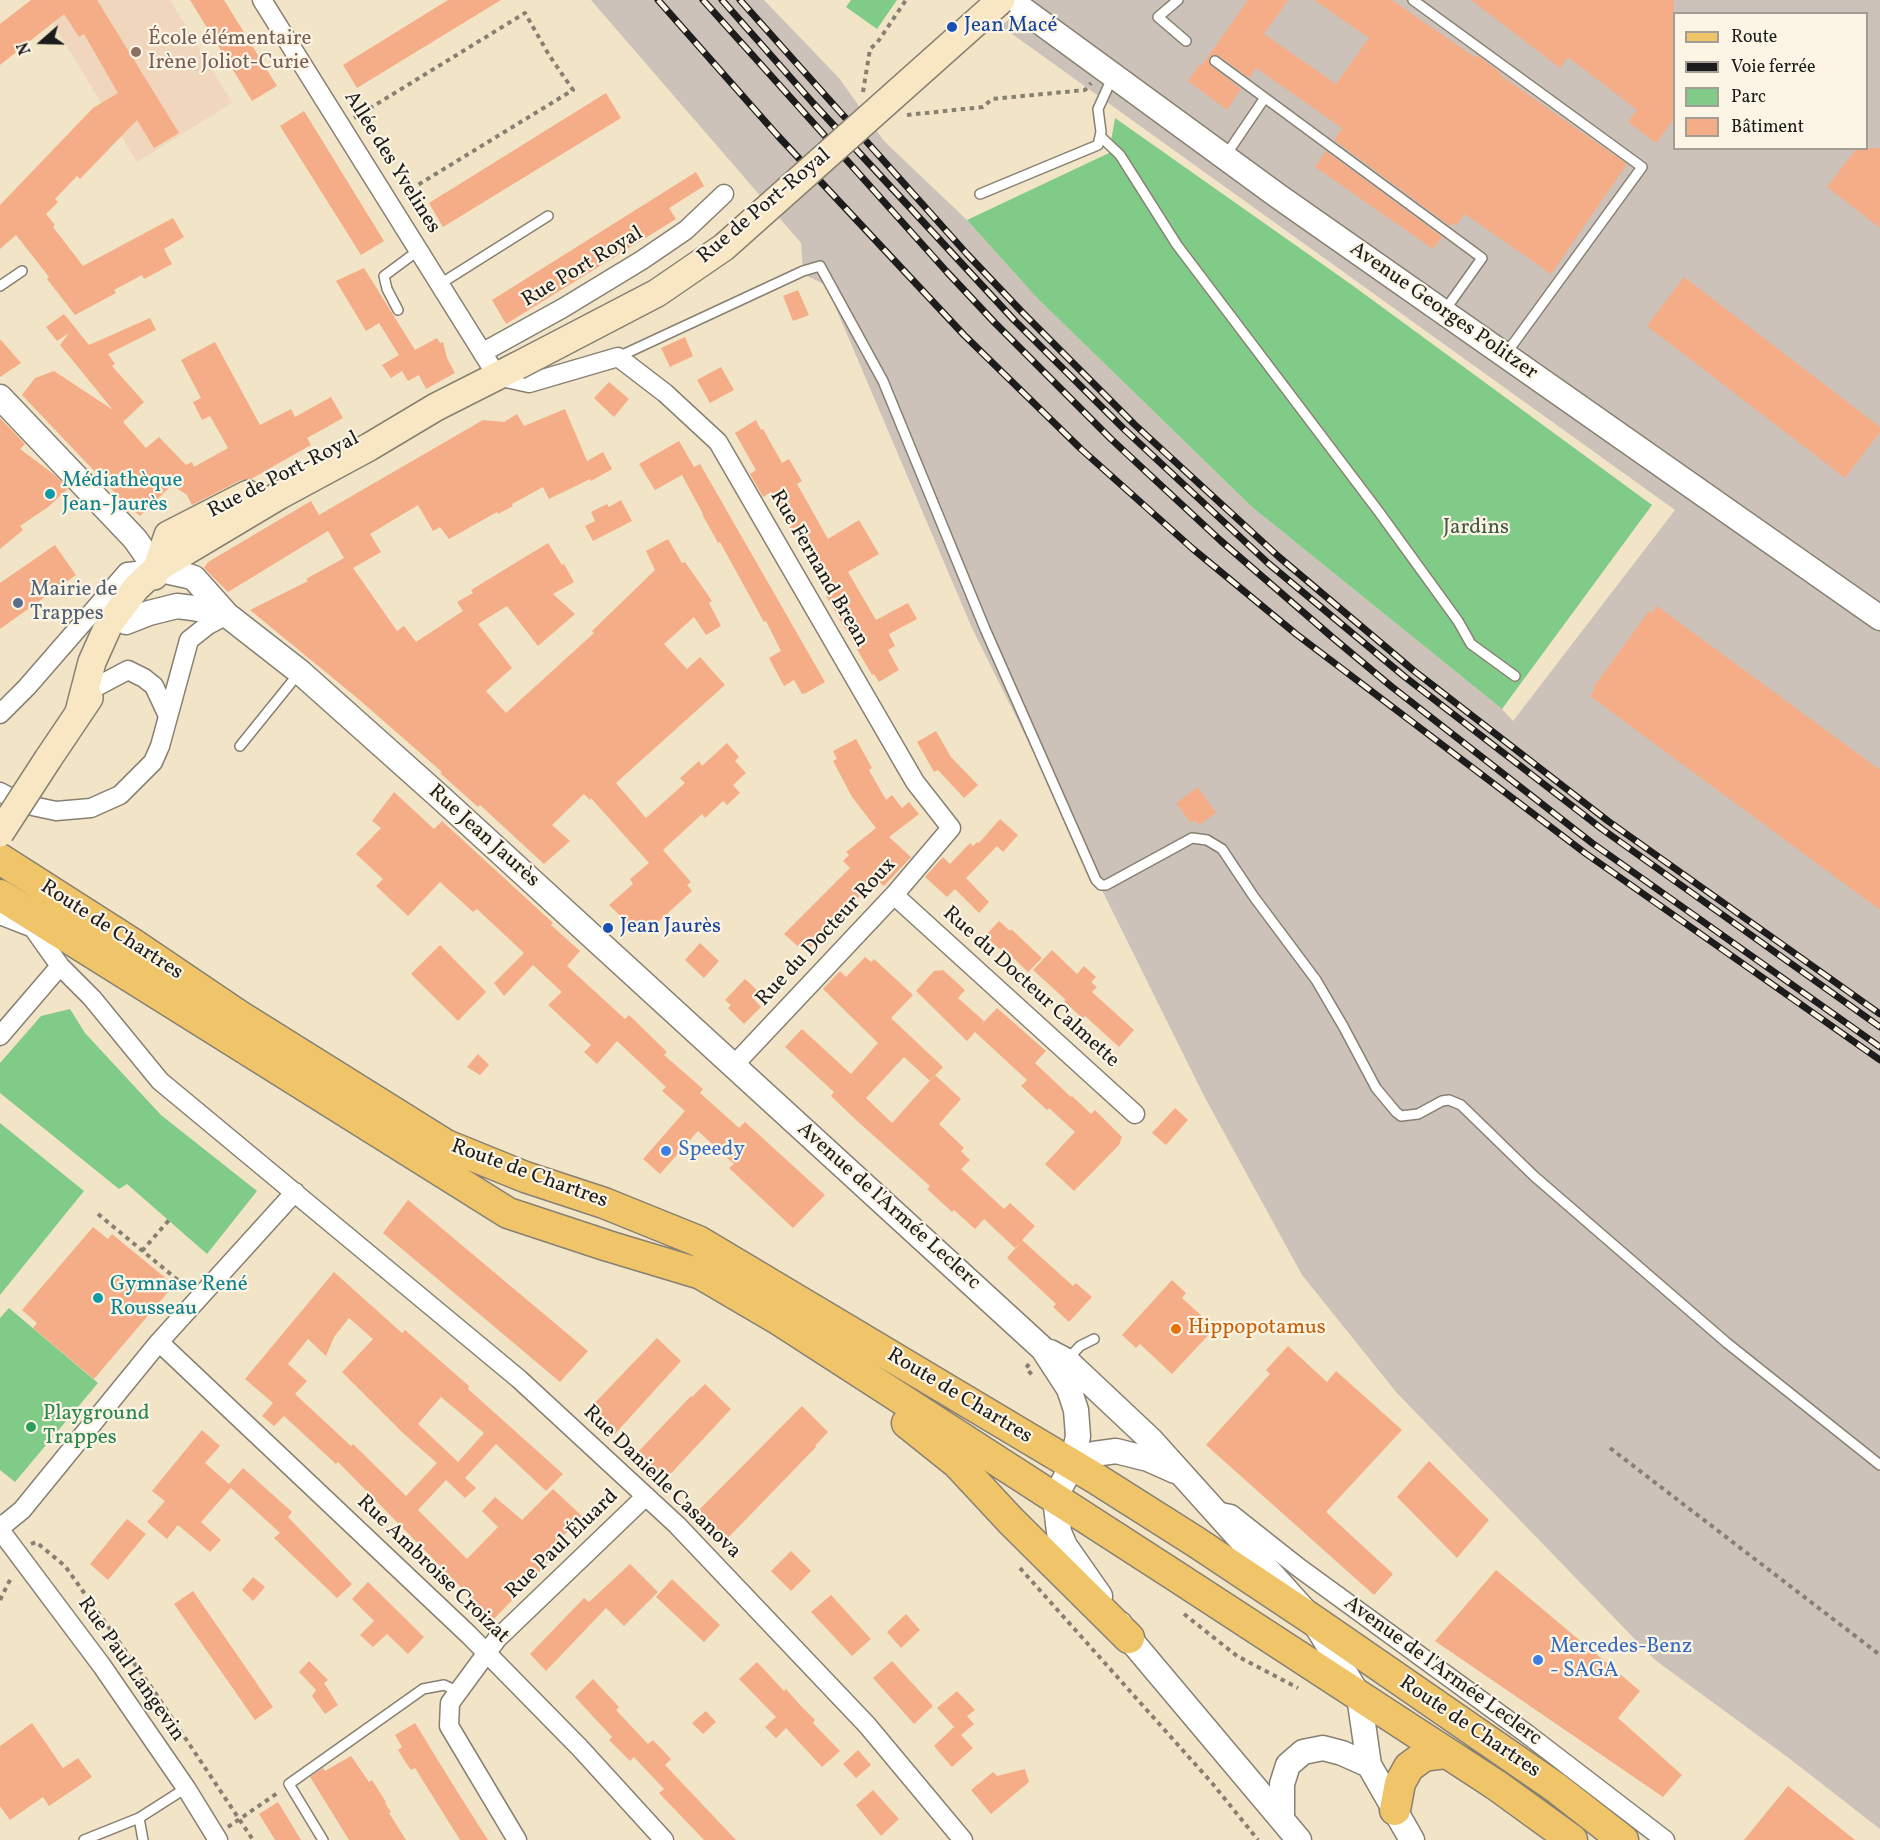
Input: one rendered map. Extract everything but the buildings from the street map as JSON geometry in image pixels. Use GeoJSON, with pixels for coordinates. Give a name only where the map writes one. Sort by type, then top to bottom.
{"type":"FeatureCollection","features":[{"type":"Feature","properties":{"kind":"main road","name":"Rue de Port-Royal"},"geometry":{"type":"LineString","coordinates":[[79,712],[96,687],[103,665],[126,622],[150,592],[168,535],[353,439],[436,407],[657,293],[724,247],[872,103],[1001,0]]}},
{"type":"Feature","properties":{"kind":"main road","name":"Rue de Port-Royal"},"geometry":{"type":"LineString","coordinates":[[79,712],[92,662],[109,624],[136,588],[156,569]]}},
{"type":"Feature","properties":{"kind":"main road"},"geometry":{"type":"LineString","coordinates":[[0,833],[79,712]]}},
{"type":"Feature","properties":{"kind":"main road","name":"Route de Chartres"},"geometry":{"type":"LineString","coordinates":[[0,859],[133,944],[238,1015],[446,1145],[525,1177],[604,1203],[698,1241],[1072,1465],[1196,1542],[1313,1620],[1555,1787],[1623,1840]]}},
{"type":"Feature","properties":{"kind":"main road","name":"Route de Chartres"},"geometry":{"type":"LineString","coordinates":[[0,895],[508,1213],[701,1274],[776,1318],[1496,1785],[1572,1840]]}},
{"type":"Feature","properties":{"kind":"main road"},"geometry":{"type":"LineString","coordinates":[[776,1318],[788,1344],[902,1419],[957,1463],[1011,1521],[1129,1638]]}},
{"type":"Feature","properties":{"kind":"main road"},"geometry":{"type":"LineString","coordinates":[[1395,1810],[1400,1783],[1409,1767],[1424,1756],[1447,1754]]}},
{"type":"Feature","properties":{"kind":"street","name":"Allée des Yvelines"},"geometry":{"type":"LineString","coordinates":[[262,0],[482,351]]}},
{"type":"Feature","properties":{"kind":"street","name":"Avenue Georges Politzer"},"geometry":{"type":"LineString","coordinates":[[1010,0],[1225,157],[1880,618]]}},
{"type":"Feature","properties":{"kind":"street","name":"Rue Port Royal"},"geometry":{"type":"LineString","coordinates":[[482,351],[563,308],[642,260],[686,230],[724,194]]}},
{"type":"Feature","properties":{"kind":"street"},"geometry":{"type":"LineString","coordinates":[[482,351],[507,371],[529,383],[618,357]]}},
{"type":"Feature","properties":{"kind":"street","name":"Rue Fernand Brean"},"geometry":{"type":"LineString","coordinates":[[618,357],[665,393],[718,442],[915,782],[951,828]]}},
{"type":"Feature","properties":{"kind":"street"},"geometry":{"type":"LineString","coordinates":[[0,396],[135,538],[156,569],[127,572],[27,687],[0,714]]}},
{"type":"Feature","properties":{"kind":"street","name":"Rue Jean Jaurès"},"geometry":{"type":"LineString","coordinates":[[156,569],[194,579],[227,615],[300,672],[449,805],[733,1066]]}},
{"type":"Feature","properties":{"kind":"street","name":"Rue Jean Jaurès"},"geometry":{"type":"LineString","coordinates":[[126,622],[177,606],[227,615]]}},
{"type":"Feature","properties":{"kind":"street"},"geometry":{"type":"LineString","coordinates":[[0,792],[22,804],[56,811],[91,808],[120,795],[153,762],[160,746],[189,640],[208,625],[227,615]]}},
{"type":"Feature","properties":{"kind":"street"},"geometry":{"type":"LineString","coordinates":[[96,687],[128,670],[154,686],[168,716]]}},
{"type":"Feature","properties":{"kind":"street","name":"Rue du Docteur Roux"},"geometry":{"type":"LineString","coordinates":[[733,1066],[894,895],[951,828]]}},
{"type":"Feature","properties":{"kind":"street","name":"Rue du Docteur Calmette"},"geometry":{"type":"LineString","coordinates":[[894,895],[1135,1114]]}},
{"type":"Feature","properties":{"kind":"street","name":"Rue Danielle Casanova"},"geometry":{"type":"LineString","coordinates":[[0,915],[33,928],[60,966],[92,998],[160,1081],[519,1379],[677,1525],[867,1725],[963,1840]]}},
{"type":"Feature","properties":{"kind":"street"},"geometry":{"type":"LineString","coordinates":[[0,1036],[60,966]]}},
{"type":"Feature","properties":{"kind":"street","name":"Avenue de l'Armée Leclerc"},"geometry":{"type":"LineString","coordinates":[[733,1066],[1043,1349],[1151,1440],[1313,1620]]}},
{"type":"Feature","properties":{"kind":"street"},"geometry":{"type":"LineString","coordinates":[[4,1537],[6,1523],[22,1510],[159,1342],[295,1192]]}},
{"type":"Feature","properties":{"kind":"street","name":"Rue Ambroise Croizat"},"geometry":{"type":"LineString","coordinates":[[159,1342],[488,1654],[580,1748],[664,1840]]}},
{"type":"Feature","properties":{"kind":"street","name":"Avenue de l'Armée Leclerc"},"geometry":{"type":"LineString","coordinates":[[1063,1366],[1077,1410],[1078,1436],[1072,1465]]}},
{"type":"Feature","properties":{"kind":"street","name":"Avenue de l'Armée Leclerc"},"geometry":{"type":"LineString","coordinates":[[1072,1465],[1094,1454],[1116,1451],[1148,1459],[1180,1473]]}},
{"type":"Feature","properties":{"kind":"street"},"geometry":{"type":"LineString","coordinates":[[1072,1465],[1055,1498],[1059,1532],[1065,1546],[1129,1638],[1299,1840]]}},
{"type":"Feature","properties":{"kind":"street","name":"Rue Paul Éluard"},"geometry":{"type":"LineString","coordinates":[[457,1691],[488,1654],[497,1639],[646,1496]]}},
{"type":"Feature","properties":{"kind":"street","name":"Avenue de l'Armée Leclerc"},"geometry":{"type":"LineString","coordinates":[[1215,1511],[1230,1514],[1298,1567],[1527,1734],[1665,1840]]}},
{"type":"Feature","properties":{"kind":"street","name":"Rue Paul Langevin"},"geometry":{"type":"LineString","coordinates":[[4,1537],[102,1666],[186,1788],[216,1838]]}},
{"type":"Feature","properties":{"kind":"street","name":"Route de Chartres"},"geometry":{"type":"LineString","coordinates":[[1313,1620],[1359,1696]]}},
{"type":"Feature","properties":{"kind":"street"},"geometry":{"type":"LineString","coordinates":[[457,1691],[450,1703],[449,1726],[516,1840]]}},
{"type":"Feature","properties":{"kind":"street"},"geometry":{"type":"LineString","coordinates":[[1359,1696],[1369,1765],[1412,1840]]}},
{"type":"Feature","properties":{"kind":"street"},"geometry":{"type":"LineString","coordinates":[[1282,1818],[1282,1784],[1288,1765],[1303,1752],[1323,1748],[1342,1753],[1369,1765]]}},
{"type":"Feature","properties":{"kind":"lane"},"geometry":{"type":"LineString","coordinates":[[1178,0],[1158,17],[1186,41]]}},
{"type":"Feature","properties":{"kind":"lane"},"geometry":{"type":"LineString","coordinates":[[1413,0],[1642,167],[1505,355]]}},
{"type":"Feature","properties":{"kind":"lane"},"geometry":{"type":"LineString","coordinates":[[1215,61],[1482,258],[1444,312]]}},
{"type":"Feature","properties":{"kind":"lane"},"geometry":{"type":"LineString","coordinates":[[980,194],[1098,145],[1101,132],[1098,109],[1108,73]]}},
{"type":"Feature","properties":{"kind":"lane"},"geometry":{"type":"LineString","coordinates":[[1225,157],[1264,99]]}},
{"type":"Feature","properties":{"kind":"lane"},"geometry":{"type":"LineString","coordinates":[[1100,136],[1120,155],[1177,245],[1386,521],[1458,621],[1471,644],[1515,676]]}},
{"type":"Feature","properties":{"kind":"lane"},"geometry":{"type":"LineString","coordinates":[[440,284],[548,216]]}},
{"type":"Feature","properties":{"kind":"lane"},"geometry":{"type":"LineString","coordinates":[[398,309],[387,289],[384,276],[419,250]]}},
{"type":"Feature","properties":{"kind":"lane"},"geometry":{"type":"LineString","coordinates":[[618,357],[804,271],[820,266],[883,381],[985,629],[1096,880],[1101,885],[1106,885],[1192,838],[1207,840],[1222,849],[1254,897],[1316,980],[1376,1088],[1396,1112],[1401,1116],[1418,1114],[1442,1101],[1455,1101],[1461,1105],[1534,1176],[1727,1343],[1880,1465]]}},
{"type":"Feature","properties":{"kind":"lane"},"geometry":{"type":"LineString","coordinates":[[0,286],[22,271]]}},
{"type":"Feature","properties":{"kind":"lane"},"geometry":{"type":"LineString","coordinates":[[240,746],[300,672]]}},
{"type":"Feature","properties":{"kind":"lane"},"geometry":{"type":"LineString","coordinates":[[1063,1366],[1080,1346],[1094,1339]]}},
{"type":"Feature","properties":{"kind":"lane"},"geometry":{"type":"LineString","coordinates":[[323,1840],[289,1784],[423,1689],[444,1685],[457,1691]]}},
{"type":"Feature","properties":{"kind":"lane"},"geometry":{"type":"LineString","coordinates":[[84,1840],[139,1818],[186,1788]]}},
{"type":"Feature","properties":{"kind":"lane"},"geometry":{"type":"LineString","coordinates":[[139,1818],[143,1840]]}},
{"type":"Feature","properties":{"kind":"path"},"geometry":{"type":"LineString","coordinates":[[906,0],[870,49],[863,87],[872,103],[890,117],[983,107],[992,99],[1085,90],[1108,73]]}},
{"type":"Feature","properties":{"kind":"path"},"geometry":{"type":"LineString","coordinates":[[341,126],[525,13],[549,55],[573,90],[389,203]]}},
{"type":"Feature","properties":{"kind":"path"},"geometry":{"type":"LineString","coordinates":[[98,1214],[199,1297]]}},
{"type":"Feature","properties":{"kind":"path"},"geometry":{"type":"LineString","coordinates":[[142,1251],[169,1220]]}},
{"type":"Feature","properties":{"kind":"path"},"geometry":{"type":"LineString","coordinates":[[1610,1448],[1880,1655]]}},
{"type":"Feature","properties":{"kind":"path"},"geometry":{"type":"LineString","coordinates":[[4,1537],[36,1542],[65,1566],[156,1694],[253,1840]]}},
{"type":"Feature","properties":{"kind":"path"},"geometry":{"type":"LineString","coordinates":[[1018,1565],[1212,1783],[1258,1840]]}},
{"type":"Feature","properties":{"kind":"path"},"geometry":{"type":"LineString","coordinates":[[216,1838],[289,1784]]}},
{"type":"Feature","properties":{"kind":"shaded area","name":"École élémentaire Irène Joliot-Curie"},"geometry":{"type":"Polygon","coordinates":[[[39,0],[170,0],[232,103],[137,162],[39,0]]]}},
{"type":"Feature","properties":{"kind":"shaded area"},"geometry":{"type":"Polygon","coordinates":[[[591,0],[764,0],[839,78],[884,141],[967,220],[1037,298],[1252,507],[1502,709],[1513,721],[1675,510],[1001,26],[1032,0],[1880,0],[1880,1829],[1790,1759],[1655,1660],[1396,1392],[1302,1275],[1204,1096],[972,628],[826,285],[807,276],[803,271],[801,243],[591,0]]]}},
{"type":"Feature","properties":{"kind":"green space"},"geometry":{"type":"Polygon","coordinates":[[[851,0],[897,0],[877,29],[846,7],[851,0]]]}},
{"type":"Feature","properties":{"kind":"green space","name":"Jardins"},"geometry":{"type":"Polygon","coordinates":[[[1115,118],[1352,285],[1652,505],[1502,709],[1252,507],[1037,298],[967,220],[1109,153],[1115,118]]]}},
{"type":"Feature","properties":{"kind":"green space"},"geometry":{"type":"Polygon","coordinates":[[[70,1009],[85,1033],[161,1115],[257,1191],[207,1254],[127,1184],[119,1189],[0,1093],[0,1063],[41,1016],[70,1009]]]}},
{"type":"Feature","properties":{"kind":"green space"},"geometry":{"type":"Polygon","coordinates":[[[0,1123],[84,1191],[0,1295],[0,1123]]]}},
{"type":"Feature","properties":{"kind":"green space","name":"Playground Trappes"},"geometry":{"type":"Polygon","coordinates":[[[9,1308],[98,1383],[15,1482],[0,1470],[0,1318],[9,1308]]]}},
{"type":"Feature","properties":{"kind":"railway"},"geometry":{"type":"LineString","coordinates":[[658,0],[778,136],[964,335],[1081,449],[1193,549],[1296,634],[1585,853],[1880,1060]]}},
{"type":"Feature","properties":{"kind":"railway"},"geometry":{"type":"LineString","coordinates":[[703,0],[995,323],[1111,439],[1221,541],[1392,687],[1592,843],[1880,1047]]}},
{"type":"Feature","properties":{"kind":"railway"},"geometry":{"type":"LineString","coordinates":[[722,0],[813,103],[1014,320],[1124,429],[1269,564],[1405,677],[1602,829],[1880,1027]]}},
{"type":"Feature","properties":{"kind":"railway"},"geometry":{"type":"LineString","coordinates":[[740,0],[967,254],[1022,312],[1134,424],[1279,557],[1413,670],[1608,821],[1880,1014]]}},
{"type":"Feature","properties":{"kind":"place","name":"Jean Macé"},"geometry":{"type":"Point","coordinates":[952,27]}},
{"type":"Feature","properties":{"kind":"place","name":"École élémentaire Irène Joliot-Curie"},"geometry":{"type":"Point","coordinates":[136,52]}},
{"type":"Feature","properties":{"kind":"place","name":"Médiathèque Jean-Jaurès"},"geometry":{"type":"Point","coordinates":[50,494]}},
{"type":"Feature","properties":{"kind":"place","name":"Mairie de Trappes"},"geometry":{"type":"Point","coordinates":[18,603]}},
{"type":"Feature","properties":{"kind":"place","name":"Jean Jaurès"},"geometry":{"type":"Point","coordinates":[608,928]}},
{"type":"Feature","properties":{"kind":"place","name":"Speedy"},"geometry":{"type":"Point","coordinates":[666,1151]}},
{"type":"Feature","properties":{"kind":"place","name":"Gymnase René Rousseau"},"geometry":{"type":"Point","coordinates":[98,1298]}},
{"type":"Feature","properties":{"kind":"place","name":"Hippopotamus"},"geometry":{"type":"Point","coordinates":[1176,1329]}},
{"type":"Feature","properties":{"kind":"place","name":"Playground Trappes"},"geometry":{"type":"Point","coordinates":[31,1427]}},
{"type":"Feature","properties":{"kind":"place","name":"Mercedes-Benz - SAGA"},"geometry":{"type":"Point","coordinates":[1538,1660]}}]}
